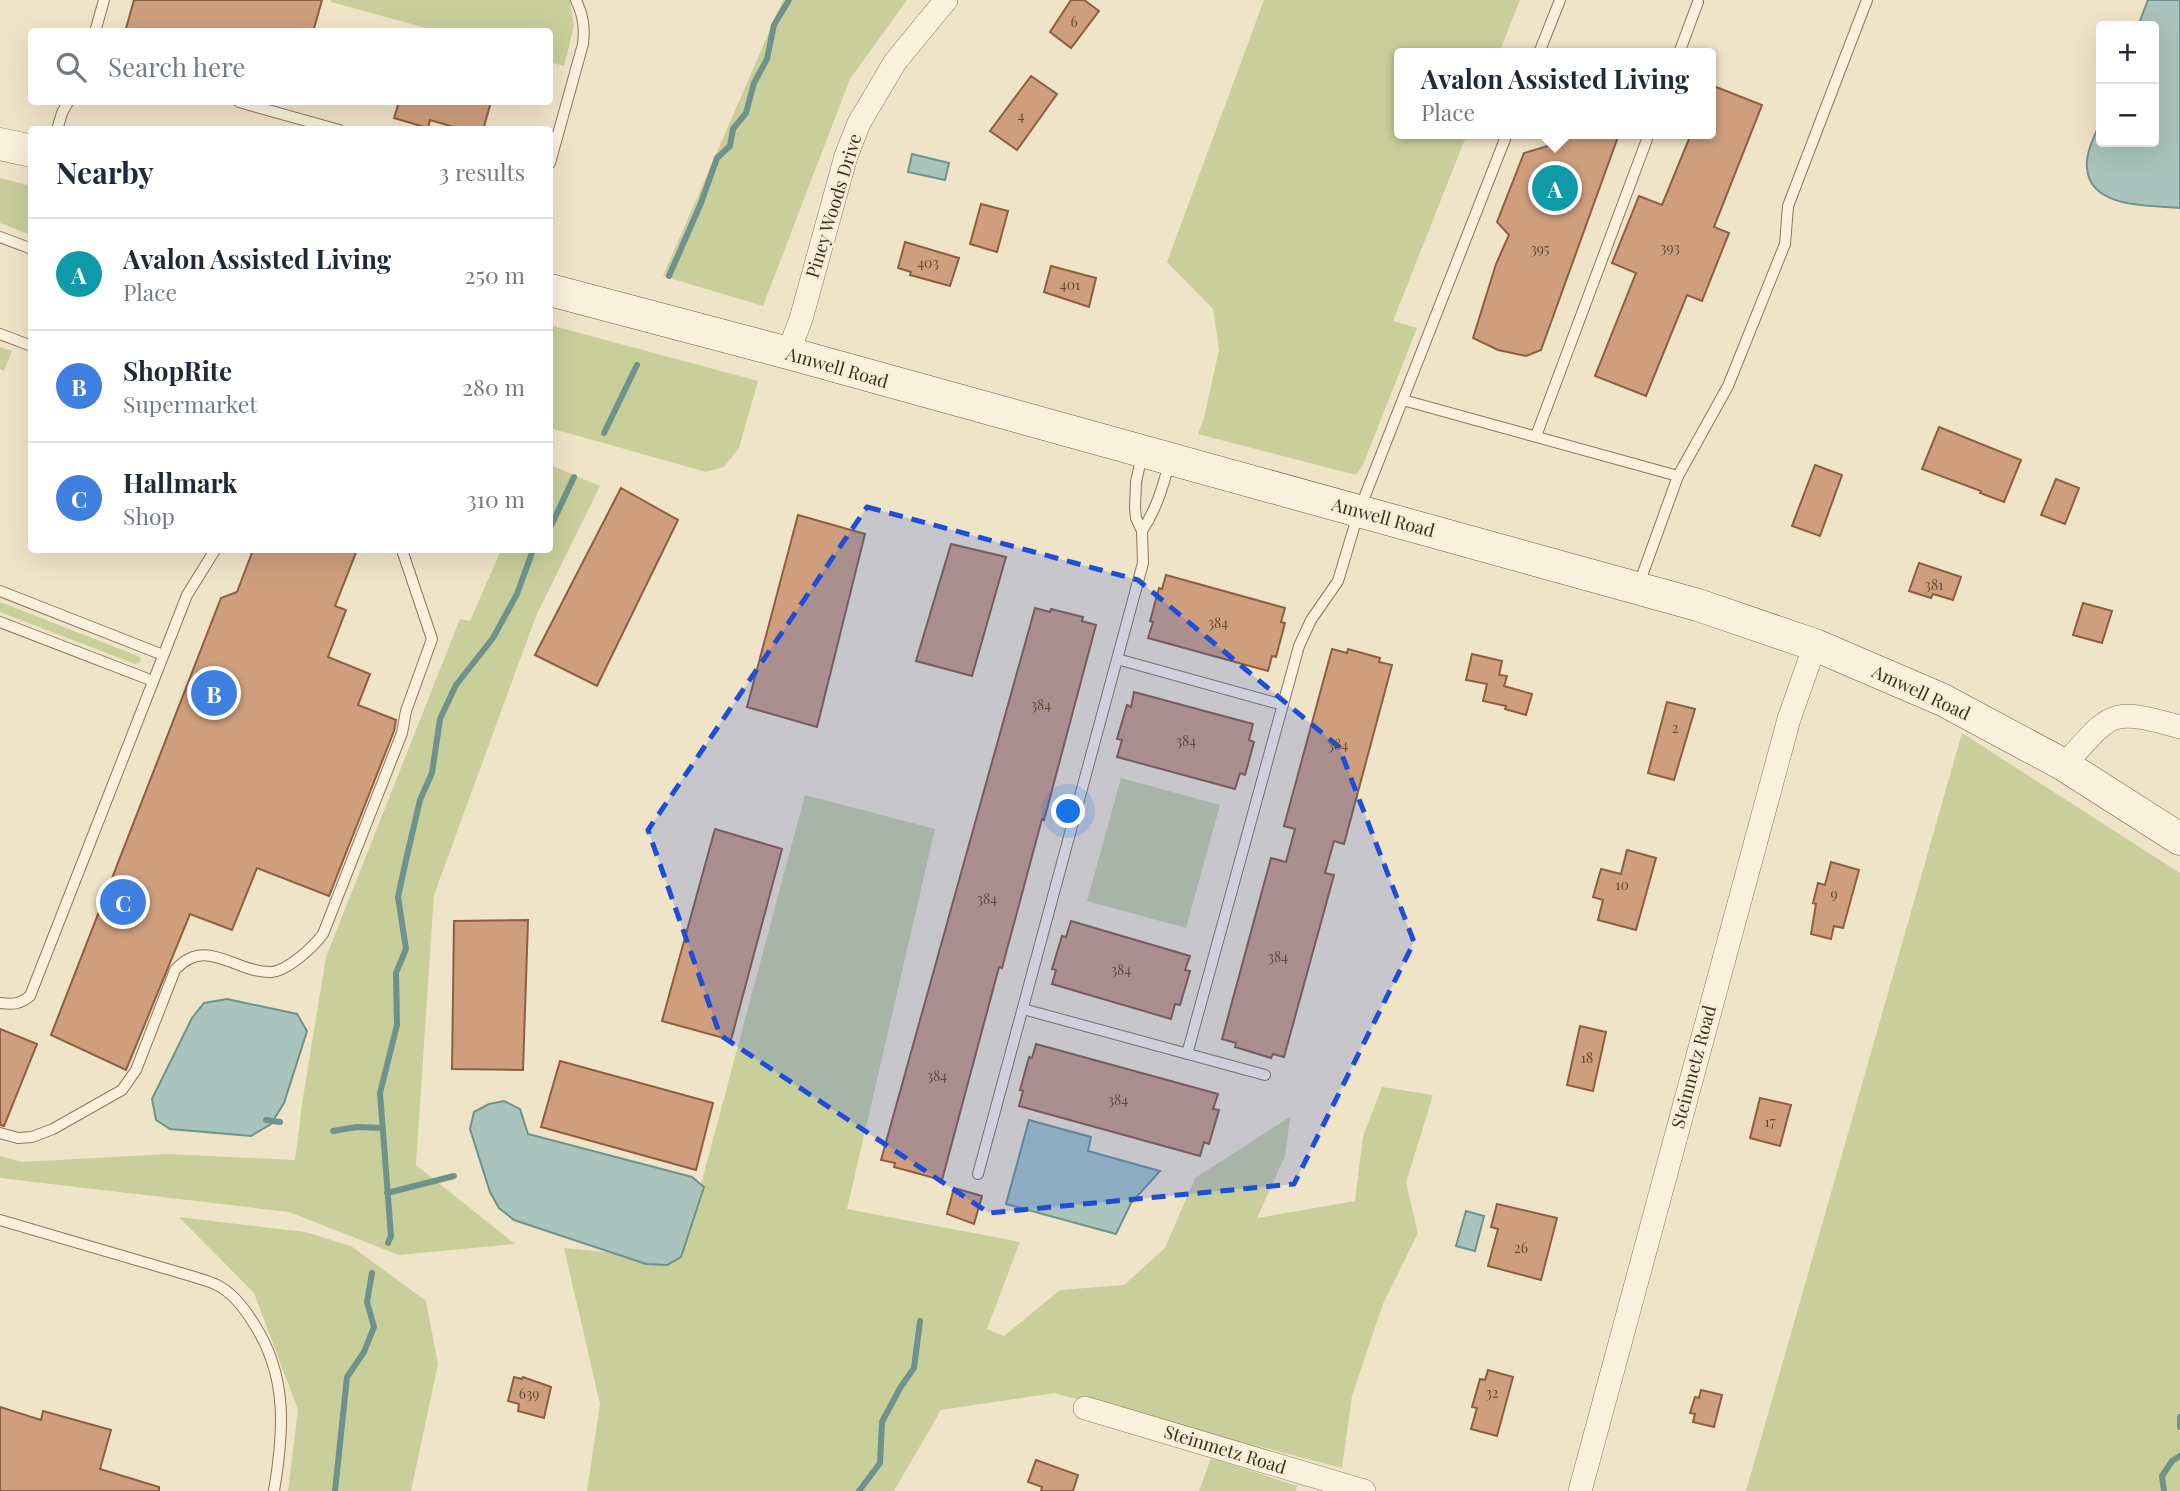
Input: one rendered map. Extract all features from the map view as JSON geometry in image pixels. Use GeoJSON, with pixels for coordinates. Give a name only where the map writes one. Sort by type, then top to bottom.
{"type":"FeatureCollection","features":[{"type":"Feature","properties":{"kind":"main road"},"geometry":{"type":"LineString","coordinates":[[0,144],[28,150]]}},
{"type":"Feature","properties":{"kind":"main road","name":"Amwell Road"},"geometry":{"type":"LineString","coordinates":[[553,291],[788,353],[1698,605],[1815,645],[1943,700],[2064,765],[2180,839]]}},
{"type":"Feature","properties":{"kind":"street","name":"Piney Woods Drive"},"geometry":{"type":"LineString","coordinates":[[788,353],[801,319],[846,156],[859,123],[895,62],[946,0]]}},
{"type":"Feature","properties":{"kind":"street","name":"Steinmetz Road"},"geometry":{"type":"LineString","coordinates":[[1580,1491],[1789,719],[1815,645]]}},
{"type":"Feature","properties":{"kind":"street"},"geometry":{"type":"LineString","coordinates":[[2064,765],[2103,723],[2117,716],[2136,715],[2180,727]]}},
{"type":"Feature","properties":{"kind":"street","name":"Steinmetz Road"},"geometry":{"type":"LineString","coordinates":[[1085,1408],[1364,1491]]}},
{"type":"Feature","properties":{"kind":"lane"},"geometry":{"type":"LineString","coordinates":[[96,28],[104,0]]}},
{"type":"Feature","properties":{"kind":"lane"},"geometry":{"type":"LineString","coordinates":[[553,152],[583,44],[582,14],[576,0]]}},
{"type":"Feature","properties":{"kind":"lane"},"geometry":{"type":"LineString","coordinates":[[1541,48],[1560,0]]}},
{"type":"Feature","properties":{"kind":"lane"},"geometry":{"type":"LineString","coordinates":[[1638,587],[1678,476],[1733,373],[1784,243],[1788,206],[1867,0]]}},
{"type":"Feature","properties":{"kind":"lane"},"geometry":{"type":"LineString","coordinates":[[1681,48],[1698,2]]}},
{"type":"Feature","properties":{"kind":"lane"},"geometry":{"type":"LineString","coordinates":[[58,126],[66,105]]}},
{"type":"Feature","properties":{"kind":"lane"},"geometry":{"type":"LineString","coordinates":[[250,105],[325,126]]}},
{"type":"Feature","properties":{"kind":"lane"},"geometry":{"type":"LineString","coordinates":[[1187,1054],[1299,646],[1311,620],[1338,581],[1359,511],[1505,139]]}},
{"type":"Feature","properties":{"kind":"lane"},"geometry":{"type":"LineString","coordinates":[[1536,436],[1647,139]]}},
{"type":"Feature","properties":{"kind":"lane"},"geometry":{"type":"LineString","coordinates":[[0,237],[28,248]]}},
{"type":"Feature","properties":{"kind":"lane"},"geometry":{"type":"LineString","coordinates":[[0,334],[28,345]]}},
{"type":"Feature","properties":{"kind":"lane"},"geometry":{"type":"LineString","coordinates":[[1403,400],[1678,476]]}},
{"type":"Feature","properties":{"kind":"lane"},"geometry":{"type":"LineString","coordinates":[[1142,531],[1160,496],[1157,456]]}},
{"type":"Feature","properties":{"kind":"lane"},"geometry":{"type":"LineString","coordinates":[[978,1174],[1143,562],[1142,531],[1135,508],[1136,482],[1157,456]]}},
{"type":"Feature","properties":{"kind":"lane"},"geometry":{"type":"LineString","coordinates":[[0,1003],[22,1003],[30,996],[187,594],[213,553]]}},
{"type":"Feature","properties":{"kind":"lane"},"geometry":{"type":"LineString","coordinates":[[0,1133],[18,1138],[32,1138],[122,1090],[136,1070],[175,970],[184,960],[194,955],[208,955],[269,972],[280,970],[314,946],[323,934],[402,733],[406,711],[432,639],[403,553]]}},
{"type":"Feature","properties":{"kind":"lane"},"geometry":{"type":"LineString","coordinates":[[0,591],[163,655]]}},
{"type":"Feature","properties":{"kind":"lane"},"geometry":{"type":"LineString","coordinates":[[0,622],[153,681]]}},
{"type":"Feature","properties":{"kind":"lane"},"geometry":{"type":"LineString","coordinates":[[1117,659],[1283,705]]}},
{"type":"Feature","properties":{"kind":"lane"},"geometry":{"type":"LineString","coordinates":[[1023,1009],[1265,1075]]}},
{"type":"Feature","properties":{"kind":"lane"},"geometry":{"type":"LineString","coordinates":[[0,1220],[217,1284],[231,1295],[261,1333],[273,1360],[280,1387],[283,1418],[274,1491]]}},
{"type":"Feature","properties":{"kind":"highlighted area"},"geometry":{"type":"Polygon","coordinates":[[[867,507],[1138,580],[1339,747],[1414,942],[1294,1184],[989,1213],[720,1035],[648,830],[867,507]]]}},
{"type":"Feature","properties":{"kind":"green space"},"geometry":{"type":"Polygon","coordinates":[[[570,0],[574,26],[564,66],[553,63],[553,28],[426,28],[331,2],[570,0]]]}},
{"type":"Feature","properties":{"kind":"green space"},"geometry":{"type":"Polygon","coordinates":[[[783,0],[907,0],[850,79],[763,306],[663,276],[783,0]]]}},
{"type":"Feature","properties":{"kind":"green space"},"geometry":{"type":"Polygon","coordinates":[[[1264,0],[1520,0],[1501,48],[1394,48],[1394,139],[1465,139],[1393,321],[1417,328],[1363,465],[1356,475],[1198,434],[1219,350],[1213,309],[1167,262],[1264,0]]]}},
{"type":"Feature","properties":{"kind":"green space"},"geometry":{"type":"Polygon","coordinates":[[[0,178],[28,185],[28,234],[0,223],[0,178]]]}},
{"type":"Feature","properties":{"kind":"green space"},"geometry":{"type":"Polygon","coordinates":[[[553,326],[758,381],[739,448],[724,467],[706,472],[553,429],[553,326]]]}},
{"type":"Feature","properties":{"kind":"green space"},"geometry":{"type":"Polygon","coordinates":[[[0,347],[12,351],[4,371],[0,369],[0,347]]]}},
{"type":"Feature","properties":{"kind":"green space"},"geometry":{"type":"Polygon","coordinates":[[[553,466],[600,486],[536,616],[434,895],[416,1165],[515,1244],[399,1255],[289,1212],[0,1178],[0,1156],[22,1162],[167,1154],[295,1160],[326,957],[460,619],[470,621],[500,553],[553,553],[553,466]]]}},
{"type":"Feature","properties":{"kind":"green space"},"geometry":{"type":"Polygon","coordinates":[[[0,602],[138,656],[141,658],[140,663],[135,664],[0,612],[0,602]]]}},
{"type":"Feature","properties":{"kind":"green space"},"geometry":{"type":"Polygon","coordinates":[[[1962,733],[2180,873],[2180,1491],[1746,1491],[1962,733]]]}},
{"type":"Feature","properties":{"kind":"green space"},"geometry":{"type":"Polygon","coordinates":[[[1121,778],[1220,805],[1186,928],[1087,901],[1121,778]]]}},
{"type":"Feature","properties":{"kind":"green space"},"geometry":{"type":"Polygon","coordinates":[[[805,795],[935,829],[847,1209],[1020,1242],[987,1329],[1004,1336],[1060,1290],[1124,1285],[1165,1248],[1195,1178],[1290,1117],[1285,1156],[1257,1218],[1355,1201],[1363,1136],[1382,1087],[1433,1095],[1406,1183],[1418,1233],[1383,1304],[1352,1396],[1342,1468],[1054,1393],[941,1410],[894,1491],[587,1491],[600,1404],[564,1248],[681,1259],[805,795]]]}},
{"type":"Feature","properties":{"kind":"green space"},"geometry":{"type":"Polygon","coordinates":[[[179,1217],[305,1232],[351,1246],[426,1301],[438,1364],[411,1491],[288,1491],[298,1410],[254,1293],[179,1217]]]}},
{"type":"Feature","properties":{"kind":"green space"},"geometry":{"type":"Polygon","coordinates":[[[1211,1458],[1297,1486],[1296,1491],[1199,1491],[1211,1458]]]}},
{"type":"Feature","properties":{"kind":"water"},"geometry":{"type":"Polygon","coordinates":[[[2148,0],[2180,0],[2180,208],[2138,205],[2110,198],[2099,191],[2091,181],[2087,168],[2089,149],[2096,132],[2096,147],[2159,147],[2159,21],[2140,21],[2148,0]]]}},
{"type":"Feature","properties":{"kind":"water"},"geometry":{"type":"Polygon","coordinates":[[[912,154],[949,163],[945,180],[908,172],[912,154]]]}},
{"type":"Feature","properties":{"kind":"water"},"geometry":{"type":"Polygon","coordinates":[[[227,999],[297,1014],[307,1031],[284,1103],[271,1124],[251,1136],[170,1129],[156,1120],[152,1099],[192,1018],[204,1003],[227,999]]]}},
{"type":"Feature","properties":{"kind":"water"},"geometry":{"type":"Polygon","coordinates":[[[504,1101],[520,1109],[528,1134],[692,1177],[704,1187],[681,1257],[667,1265],[646,1264],[514,1220],[499,1208],[490,1192],[470,1129],[474,1112],[489,1104],[504,1101]]]}},
{"type":"Feature","properties":{"kind":"water"},"geometry":{"type":"Polygon","coordinates":[[[1029,1120],[1091,1137],[1088,1151],[1160,1171],[1131,1203],[1116,1234],[1006,1204],[1029,1120]]]}},
{"type":"Feature","properties":{"kind":"water"},"geometry":{"type":"Polygon","coordinates":[[[1466,1211],[1484,1216],[1475,1251],[1456,1246],[1466,1211]]]}},
{"type":"Feature","properties":{"kind":"building"},"geometry":{"type":"Polygon","coordinates":[[[134,0],[322,0],[314,28],[126,28],[134,0]]]}},
{"type":"Feature","properties":{"kind":"building"},"geometry":{"type":"Polygon","coordinates":[[[1071,0],[1084,0],[1099,11],[1071,48],[1050,32],[1071,0]]]}},
{"type":"Feature","properties":{"kind":"building"},"geometry":{"type":"Polygon","coordinates":[[[1031,76],[1057,94],[1017,150],[990,131],[1031,76]]]}},
{"type":"Feature","properties":{"kind":"building"},"geometry":{"type":"Polygon","coordinates":[[[1716,87],[1762,105],[1714,227],[1729,233],[1702,301],[1687,295],[1646,396],[1595,376],[1636,273],[1612,263],[1639,196],[1662,205],[1689,139],[1716,139],[1716,87]]]}},
{"type":"Feature","properties":{"kind":"building"},"geometry":{"type":"Polygon","coordinates":[[[398,105],[490,105],[484,126],[450,126],[430,120],[428,126],[421,126],[394,118],[398,105]]]}},
{"type":"Feature","properties":{"kind":"building"},"geometry":{"type":"Polygon","coordinates":[[[1551,139],[1617,139],[1541,350],[1526,356],[1498,350],[1473,338],[1496,264],[1509,235],[1497,222],[1524,153],[1548,146],[1551,139]]]}},
{"type":"Feature","properties":{"kind":"building"},"geometry":{"type":"Polygon","coordinates":[[[981,204],[1008,211],[997,252],[970,244],[981,204]]]}},
{"type":"Feature","properties":{"kind":"building"},"geometry":{"type":"Polygon","coordinates":[[[905,242],[959,258],[950,286],[910,275],[911,272],[898,268],[905,242]]]}},
{"type":"Feature","properties":{"kind":"building"},"geometry":{"type":"Polygon","coordinates":[[[1051,266],[1096,278],[1089,307],[1044,292],[1051,266]]]}},
{"type":"Feature","properties":{"kind":"building"},"geometry":{"type":"Polygon","coordinates":[[[1939,427],[2021,460],[2004,502],[1922,469],[1939,427]]]}},
{"type":"Feature","properties":{"kind":"building"},"geometry":{"type":"Polygon","coordinates":[[[1815,465],[1842,475],[1820,536],[1792,526],[1815,465]]]}},
{"type":"Feature","properties":{"kind":"building"},"geometry":{"type":"Polygon","coordinates":[[[2056,479],[2079,488],[2065,524],[2041,515],[2056,479]]]}},
{"type":"Feature","properties":{"kind":"building"},"geometry":{"type":"Polygon","coordinates":[[[621,488],[678,520],[597,686],[535,655],[621,488]]]}},
{"type":"Feature","properties":{"kind":"building"},"geometry":{"type":"Polygon","coordinates":[[[798,515],[865,534],[817,727],[747,707],[798,515]]]}},
{"type":"Feature","properties":{"kind":"building"},"geometry":{"type":"Polygon","coordinates":[[[951,544],[1006,557],[972,676],[916,661],[951,544]]]}},
{"type":"Feature","properties":{"kind":"building"},"geometry":{"type":"Polygon","coordinates":[[[252,553],[356,553],[335,606],[346,610],[328,657],[370,674],[358,705],[396,720],[394,731],[329,896],[257,868],[232,930],[190,914],[126,1070],[51,1035],[221,598],[237,592],[252,553]]]}},
{"type":"Feature","properties":{"kind":"building"},"geometry":{"type":"Polygon","coordinates":[[[1919,563],[1961,577],[1953,600],[1933,594],[1931,598],[1909,591],[1919,563]]]}},
{"type":"Feature","properties":{"kind":"building"},"geometry":{"type":"Polygon","coordinates":[[[1166,575],[1285,608],[1281,622],[1285,623],[1276,657],[1272,656],[1268,671],[1148,638],[1159,588],[1162,589],[1166,575]]]}},
{"type":"Feature","properties":{"kind":"building"},"geometry":{"type":"Polygon","coordinates":[[[2083,603],[2112,611],[2102,643],[2073,635],[2083,603]]]}},
{"type":"Feature","properties":{"kind":"building"},"geometry":{"type":"Polygon","coordinates":[[[1035,608],[1083,617],[1082,621],[1096,625],[942,1180],[894,1167],[895,1163],[881,1160],[1035,608]]]}},
{"type":"Feature","properties":{"kind":"building"},"geometry":{"type":"Polygon","coordinates":[[[1332,649],[1347,653],[1348,649],[1380,658],[1379,662],[1392,665],[1344,844],[1334,841],[1325,873],[1334,875],[1284,1057],[1273,1054],[1271,1058],[1235,1047],[1236,1043],[1222,1039],[1271,858],[1286,862],[1295,829],[1284,826],[1332,649]]]}},
{"type":"Feature","properties":{"kind":"building"},"geometry":{"type":"Polygon","coordinates":[[[1472,654],[1502,661],[1499,675],[1507,676],[1504,686],[1532,694],[1526,715],[1505,709],[1506,706],[1483,701],[1487,684],[1466,680],[1472,654]]]}},
{"type":"Feature","properties":{"kind":"building"},"geometry":{"type":"Polygon","coordinates":[[[1134,692],[1253,724],[1249,740],[1254,742],[1245,775],[1240,773],[1235,789],[1117,757],[1122,740],[1117,739],[1127,705],[1131,707],[1134,692]]]}},
{"type":"Feature","properties":{"kind":"building"},"geometry":{"type":"Polygon","coordinates":[[[1667,702],[1695,709],[1674,780],[1648,773],[1667,702]]]}},
{"type":"Feature","properties":{"kind":"building"},"geometry":{"type":"Polygon","coordinates":[[[715,829],[782,849],[731,1040],[662,1021],[715,829]]]}},
{"type":"Feature","properties":{"kind":"building"},"geometry":{"type":"Polygon","coordinates":[[[1627,850],[1656,858],[1636,930],[1598,920],[1603,900],[1593,897],[1601,869],[1621,874],[1627,850]]]}},
{"type":"Feature","properties":{"kind":"building"},"geometry":{"type":"Polygon","coordinates":[[[1831,862],[1859,870],[1843,928],[1834,926],[1831,939],[1811,934],[1816,904],[1813,903],[1818,883],[1825,885],[1831,862]]]}},
{"type":"Feature","properties":{"kind":"building"},"geometry":{"type":"Polygon","coordinates":[[[528,920],[523,1070],[452,1069],[454,921],[528,920]]]}},
{"type":"Feature","properties":{"kind":"building"},"geometry":{"type":"Polygon","coordinates":[[[1071,921],[1190,956],[1185,970],[1190,971],[1180,1005],[1175,1004],[1171,1019],[1052,984],[1056,970],[1052,969],[1062,936],[1066,937],[1071,921]]]}},
{"type":"Feature","properties":{"kind":"building"},"geometry":{"type":"Polygon","coordinates":[[[1580,1026],[1606,1032],[1593,1091],[1567,1085],[1580,1026]]]}},
{"type":"Feature","properties":{"kind":"building"},"geometry":{"type":"Polygon","coordinates":[[[0,1029],[37,1044],[4,1126],[0,1125],[0,1029]]]}},
{"type":"Feature","properties":{"kind":"building"},"geometry":{"type":"Polygon","coordinates":[[[1036,1044],[1218,1094],[1213,1109],[1219,1110],[1209,1144],[1204,1142],[1200,1156],[1019,1106],[1023,1091],[1020,1090],[1029,1057],[1032,1058],[1036,1044]]]}},
{"type":"Feature","properties":{"kind":"building"},"geometry":{"type":"Polygon","coordinates":[[[560,1061],[713,1103],[696,1170],[541,1127],[560,1061]]]}},
{"type":"Feature","properties":{"kind":"building"},"geometry":{"type":"Polygon","coordinates":[[[1760,1098],[1791,1105],[1780,1146],[1750,1138],[1760,1098]]]}},
{"type":"Feature","properties":{"kind":"building"},"geometry":{"type":"Polygon","coordinates":[[[954,1188],[982,1196],[974,1224],[947,1214],[954,1188]]]}},
{"type":"Feature","properties":{"kind":"building"},"geometry":{"type":"Polygon","coordinates":[[[1497,1204],[1557,1218],[1541,1280],[1488,1266],[1498,1229],[1491,1227],[1497,1204]]]}},
{"type":"Feature","properties":{"kind":"building"},"geometry":{"type":"Polygon","coordinates":[[[1488,1370],[1513,1377],[1497,1436],[1471,1429],[1477,1408],[1472,1407],[1480,1379],[1485,1380],[1488,1370]]]}},
{"type":"Feature","properties":{"kind":"building"},"geometry":{"type":"Polygon","coordinates":[[[514,1377],[523,1377],[551,1387],[544,1418],[518,1411],[519,1404],[508,1401],[514,1377]]]}},
{"type":"Feature","properties":{"kind":"building"},"geometry":{"type":"Polygon","coordinates":[[[1701,1390],[1722,1395],[1714,1427],[1693,1422],[1695,1414],[1690,1413],[1695,1397],[1699,1398],[1701,1390]]]}},
{"type":"Feature","properties":{"kind":"building"},"geometry":{"type":"Polygon","coordinates":[[[0,1407],[41,1420],[43,1411],[111,1430],[100,1469],[159,1487],[159,1491],[0,1491],[0,1407]]]}},
{"type":"Feature","properties":{"kind":"building"},"geometry":{"type":"Polygon","coordinates":[[[1036,1460],[1078,1475],[1073,1491],[1041,1491],[1042,1487],[1028,1482],[1036,1460]]]}},
{"type":"Feature","properties":{"kind":"waterway"},"geometry":{"type":"LineString","coordinates":[[669,276],[701,203],[717,158],[730,146],[733,129],[746,113],[754,83],[767,59],[774,25],[789,0]]}},
{"type":"Feature","properties":{"kind":"waterway"},"geometry":{"type":"LineString","coordinates":[[604,433],[637,365]]}},
{"type":"Feature","properties":{"kind":"waterway"},"geometry":{"type":"LineString","coordinates":[[553,522],[574,477]]}},
{"type":"Feature","properties":{"kind":"waterway"},"geometry":{"type":"LineString","coordinates":[[388,1243],[391,1236],[380,1093],[397,1025],[396,973],[406,949],[398,897],[420,800],[432,773],[440,719],[456,685],[493,638],[517,594],[532,553]]}},
{"type":"Feature","properties":{"kind":"waterway"},"geometry":{"type":"LineString","coordinates":[[266,1120],[280,1122]]}},
{"type":"Feature","properties":{"kind":"waterway"},"geometry":{"type":"LineString","coordinates":[[333,1131],[357,1127],[383,1128]]}},
{"type":"Feature","properties":{"kind":"waterway"},"geometry":{"type":"LineString","coordinates":[[387,1193],[454,1176]]}},
{"type":"Feature","properties":{"kind":"waterway"},"geometry":{"type":"LineString","coordinates":[[335,1491],[347,1377],[364,1352],[374,1327],[367,1302],[372,1273]]}},
{"type":"Feature","properties":{"kind":"waterway"},"geometry":{"type":"LineString","coordinates":[[859,1491],[880,1463],[882,1422],[914,1368],[920,1321]]}},
{"type":"Feature","properties":{"kind":"waterway"},"geometry":{"type":"LineString","coordinates":[[2180,1417],[2180,1427]]}},
{"type":"Feature","properties":{"kind":"waterway"},"geometry":{"type":"LineString","coordinates":[[2164,1491],[2162,1476],[2172,1461],[2180,1456]]}},
{"type":"Feature","properties":{"kind":"place","name":"Avalon Assisted Living"},"geometry":{"type":"Point","coordinates":[1555,188]}},
{"type":"Feature","properties":{"kind":"place","name":"ShopRite"},"geometry":{"type":"Point","coordinates":[214,693]}},
{"type":"Feature","properties":{"kind":"place","name":"Hallmark"},"geometry":{"type":"Point","coordinates":[123,902]}}]}
